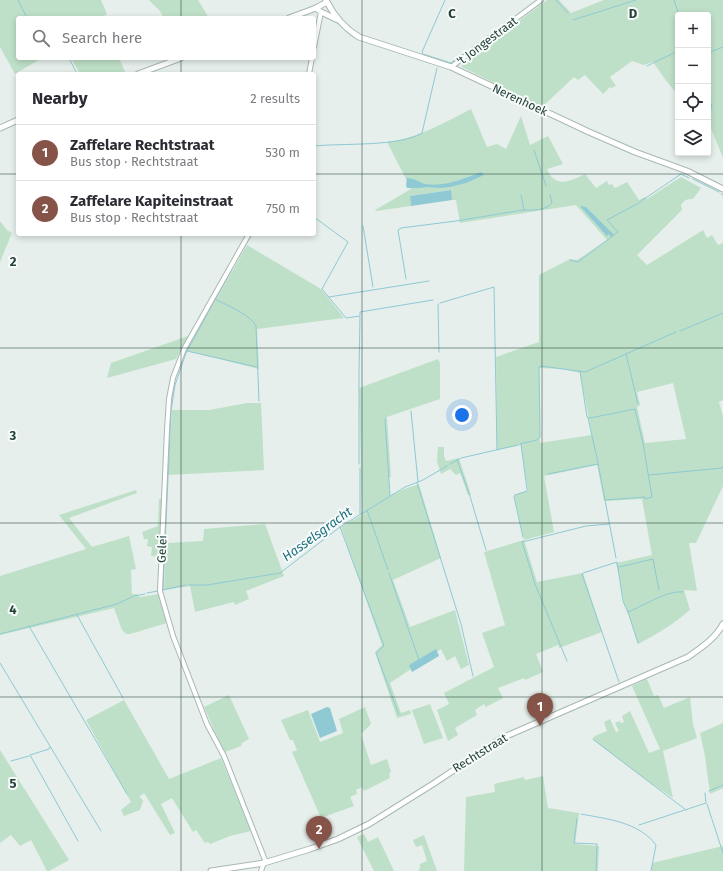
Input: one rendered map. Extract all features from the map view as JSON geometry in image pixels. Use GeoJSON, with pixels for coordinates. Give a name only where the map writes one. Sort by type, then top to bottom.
{"type":"FeatureCollection","features":[{"type":"Feature","properties":{"kind":"street","name":"'t Jongestraat"},"geometry":{"type":"LineString","coordinates":[[452,67],[541,0]]}},
{"type":"Feature","properties":{"kind":"street","name":"Nerenhoek"},"geometry":{"type":"LineString","coordinates":[[327,1],[339,20],[359,37],[452,67],[589,132],[635,152],[687,171],[723,189]]}},
{"type":"Feature","properties":{"kind":"street"},"geometry":{"type":"LineString","coordinates":[[294,16],[316,8],[327,1]]}},
{"type":"Feature","properties":{"kind":"street"},"geometry":{"type":"LineString","coordinates":[[316,8],[321,12],[339,20]]}},
{"type":"Feature","properties":{"kind":"street"},"geometry":{"type":"LineString","coordinates":[[316,37],[321,12]]}},
{"type":"Feature","properties":{"kind":"street"},"geometry":{"type":"LineString","coordinates":[[143,72],[176,60]]}},
{"type":"Feature","properties":{"kind":"street"},"geometry":{"type":"LineString","coordinates":[[309,72],[312,60]]}},
{"type":"Feature","properties":{"kind":"street"},"geometry":{"type":"LineString","coordinates":[[0,128],[16,121]]}},
{"type":"Feature","properties":{"kind":"street","name":"Gelei"},"geometry":{"type":"LineString","coordinates":[[248,236],[184,349],[173,378],[169,399],[167,430],[160,591],[173,636],[207,724],[224,756],[245,808],[265,860],[264,863]]}},
{"type":"Feature","properties":{"kind":"street","name":"Rechtstraat"},"geometry":{"type":"LineString","coordinates":[[211,871],[231,870],[264,863],[338,839],[369,824],[502,738],[688,657],[706,644],[723,624]]}},
{"type":"Feature","properties":{"kind":"street"},"geometry":{"type":"LineString","coordinates":[[261,871],[264,863]]}},
{"type":"Feature","properties":{"kind":"green space"},"geometry":{"type":"Polygon","coordinates":[[[0,0],[101,0],[107,14],[104,16],[16,16],[16,60],[39,60],[16,72],[15,74],[0,47],[0,0]]]}},
{"type":"Feature","properties":{"kind":"green space"},"geometry":{"type":"Polygon","coordinates":[[[149,0],[198,0],[208,16],[163,16],[149,0]]]}},
{"type":"Feature","properties":{"kind":"green space"},"geometry":{"type":"Polygon","coordinates":[[[547,0],[559,0],[571,13],[604,0],[723,0],[723,158],[711,128],[711,12],[675,12],[675,91],[653,62],[644,65],[632,61],[610,77],[616,86],[610,87],[603,94],[585,75],[578,80],[574,77],[542,107],[462,67],[464,62],[547,0]]]}},
{"type":"Feature","properties":{"kind":"green space"},"geometry":{"type":"Polygon","coordinates":[[[72,60],[120,60],[125,72],[79,72],[72,60]]]}},
{"type":"Feature","properties":{"kind":"green space"},"geometry":{"type":"Polygon","coordinates":[[[471,109],[487,147],[497,144],[506,149],[521,116],[530,145],[548,136],[563,164],[547,169],[554,179],[559,181],[569,181],[585,174],[596,188],[607,181],[609,185],[612,184],[615,188],[627,182],[639,200],[645,197],[647,199],[681,177],[701,188],[693,199],[683,202],[681,205],[682,210],[637,255],[647,265],[703,230],[707,238],[712,235],[718,245],[723,243],[723,400],[719,402],[723,416],[723,486],[696,543],[689,543],[697,591],[684,590],[690,610],[678,620],[638,644],[624,603],[616,563],[652,555],[642,499],[604,501],[597,465],[544,476],[554,532],[524,540],[514,495],[528,491],[521,445],[497,450],[496,357],[539,342],[539,275],[570,259],[577,260],[607,240],[576,205],[460,223],[456,200],[452,200],[450,190],[410,196],[411,206],[375,210],[411,189],[387,142],[409,137],[441,125],[471,109]],[[539,368],[540,443],[592,435],[580,373],[563,369],[539,368]],[[673,383],[637,392],[640,405],[637,407],[645,443],[686,439],[673,383]]]}},
{"type":"Feature","properties":{"kind":"green space"},"geometry":{"type":"Polygon","coordinates":[[[0,221],[7,230],[12,233],[0,262],[0,221]]]}},
{"type":"Feature","properties":{"kind":"green space"},"geometry":{"type":"Polygon","coordinates":[[[247,245],[321,289],[344,318],[257,329],[259,369],[187,351],[247,245]]]}},
{"type":"Feature","properties":{"kind":"green space"},"geometry":{"type":"Polygon","coordinates":[[[188,336],[176,359],[107,378],[111,363],[188,336]]]}},
{"type":"Feature","properties":{"kind":"green space"},"geometry":{"type":"Polygon","coordinates":[[[438,359],[440,363],[440,399],[387,417],[391,477],[389,477],[390,496],[419,484],[441,558],[393,580],[410,627],[455,610],[469,665],[461,669],[455,656],[447,661],[441,649],[390,683],[401,713],[410,710],[411,714],[397,718],[375,652],[382,645],[341,527],[362,515],[359,388],[438,359]]]}},
{"type":"Feature","properties":{"kind":"green space"},"geometry":{"type":"Polygon","coordinates":[[[247,403],[261,403],[264,470],[168,475],[172,410],[209,410],[247,403]]]}},
{"type":"Feature","properties":{"kind":"green space"},"geometry":{"type":"Polygon","coordinates":[[[438,447],[444,447],[444,456],[446,461],[459,458],[471,495],[468,495],[460,473],[456,475],[450,469],[441,474],[437,461],[438,447]]]}},
{"type":"Feature","properties":{"kind":"green space"},"geometry":{"type":"Polygon","coordinates":[[[136,490],[137,493],[69,518],[92,547],[129,536],[136,569],[131,570],[132,594],[137,594],[140,597],[159,594],[167,623],[126,634],[122,630],[114,608],[0,635],[0,576],[86,549],[59,515],[136,490]]]}},
{"type":"Feature","properties":{"kind":"green space"},"geometry":{"type":"Polygon","coordinates":[[[159,499],[162,499],[160,557],[151,556],[152,547],[147,546],[148,539],[144,539],[142,532],[158,526],[159,499]]]}},
{"type":"Feature","properties":{"kind":"green space"},"geometry":{"type":"Polygon","coordinates":[[[265,524],[284,576],[246,591],[249,599],[235,605],[234,602],[195,612],[190,586],[164,590],[166,543],[203,541],[204,529],[265,524]]]}},
{"type":"Feature","properties":{"kind":"green space"},"geometry":{"type":"Polygon","coordinates":[[[524,540],[537,582],[583,573],[602,632],[559,648],[558,645],[536,654],[543,672],[525,680],[524,678],[498,688],[503,698],[486,707],[484,704],[475,710],[477,715],[455,728],[458,735],[448,741],[437,710],[449,704],[444,693],[494,667],[482,633],[505,625],[484,552],[524,540]]]}},
{"type":"Feature","properties":{"kind":"green space"},"geometry":{"type":"Polygon","coordinates":[[[647,679],[654,696],[658,695],[664,708],[690,697],[693,724],[697,738],[663,751],[673,798],[592,739],[595,736],[607,731],[604,722],[610,719],[616,732],[619,731],[615,723],[619,721],[621,723],[624,722],[622,716],[630,711],[649,753],[660,749],[632,686],[647,679]]]}},
{"type":"Feature","properties":{"kind":"green space"},"geometry":{"type":"Polygon","coordinates":[[[229,695],[249,739],[242,743],[241,746],[225,752],[204,707],[229,695]]]}},
{"type":"Feature","properties":{"kind":"green space"},"geometry":{"type":"Polygon","coordinates":[[[124,700],[169,779],[221,758],[251,831],[230,836],[210,844],[208,842],[205,843],[196,830],[193,832],[172,798],[161,804],[175,833],[170,835],[144,793],[139,797],[143,801],[140,810],[124,816],[121,810],[131,802],[86,720],[124,700]]]}},
{"type":"Feature","properties":{"kind":"green space"},"geometry":{"type":"Polygon","coordinates":[[[430,704],[443,738],[424,744],[412,710],[430,704]]]}},
{"type":"Feature","properties":{"kind":"green space"},"geometry":{"type":"Polygon","coordinates":[[[365,707],[371,724],[361,734],[371,765],[387,759],[391,772],[389,773],[390,778],[364,791],[362,787],[356,790],[357,794],[350,797],[354,806],[321,818],[292,752],[297,750],[293,740],[290,740],[281,720],[308,710],[320,742],[343,733],[339,719],[365,707]]]}},
{"type":"Feature","properties":{"kind":"green space"},"geometry":{"type":"Polygon","coordinates":[[[723,723],[723,788],[710,794],[705,756],[700,733],[723,723]]]}},
{"type":"Feature","properties":{"kind":"green space"},"geometry":{"type":"Polygon","coordinates":[[[0,750],[69,860],[49,871],[47,871],[31,840],[20,846],[11,835],[0,843],[0,750]]]}},
{"type":"Feature","properties":{"kind":"green space"},"geometry":{"type":"Polygon","coordinates":[[[543,776],[548,808],[579,813],[575,844],[599,846],[598,871],[464,871],[466,797],[495,792],[494,784],[524,777],[525,780],[543,776]]]}},
{"type":"Feature","properties":{"kind":"green space"},"geometry":{"type":"Polygon","coordinates":[[[364,834],[368,842],[378,837],[394,871],[374,871],[357,837],[364,834]]]}},
{"type":"Feature","properties":{"kind":"green space"},"geometry":{"type":"Polygon","coordinates":[[[424,835],[437,871],[418,871],[420,864],[427,861],[422,845],[416,847],[413,840],[424,835]]]}},
{"type":"Feature","properties":{"kind":"green space"},"geometry":{"type":"Polygon","coordinates":[[[723,846],[723,871],[652,871],[652,863],[723,846]]]}},
{"type":"Feature","properties":{"kind":"water"},"geometry":{"type":"Polygon","coordinates":[[[481,172],[484,175],[466,183],[450,187],[407,188],[406,185],[407,178],[432,185],[454,182],[481,172]]]}},
{"type":"Feature","properties":{"kind":"water"},"geometry":{"type":"Polygon","coordinates":[[[451,190],[452,200],[411,206],[410,196],[451,190]]]}},
{"type":"Feature","properties":{"kind":"water"},"geometry":{"type":"Polygon","coordinates":[[[580,206],[586,207],[614,235],[611,237],[609,234],[607,236],[580,206]]]}},
{"type":"Feature","properties":{"kind":"water"},"geometry":{"type":"Polygon","coordinates":[[[436,649],[439,656],[412,672],[409,665],[436,649]]]}},
{"type":"Feature","properties":{"kind":"water"},"geometry":{"type":"Polygon","coordinates":[[[327,707],[330,708],[337,731],[320,738],[311,714],[327,707]]]}},
{"type":"Feature","properties":{"kind":"waterway"},"geometry":{"type":"LineString","coordinates":[[18,0],[26,16]]}},
{"type":"Feature","properties":{"kind":"waterway"},"geometry":{"type":"LineString","coordinates":[[445,0],[422,52],[423,54],[451,63],[497,29]]}},
{"type":"Feature","properties":{"kind":"waterway"},"geometry":{"type":"LineString","coordinates":[[556,0],[568,13]]}},
{"type":"Feature","properties":{"kind":"waterway"},"geometry":{"type":"LineString","coordinates":[[573,20],[636,0]]}},
{"type":"Feature","properties":{"kind":"waterway"},"geometry":{"type":"LineString","coordinates":[[674,0],[678,12]]}},
{"type":"Feature","properties":{"kind":"waterway"},"geometry":{"type":"LineString","coordinates":[[711,52],[723,47]]}},
{"type":"Feature","properties":{"kind":"waterway"},"geometry":{"type":"LineString","coordinates":[[647,66],[675,52]]}},
{"type":"Feature","properties":{"kind":"waterway"},"geometry":{"type":"LineString","coordinates":[[70,60],[76,72]]}},
{"type":"Feature","properties":{"kind":"waterway"},"geometry":{"type":"LineString","coordinates":[[316,146],[370,144],[400,141],[422,133],[437,68]]}},
{"type":"Feature","properties":{"kind":"waterway"},"geometry":{"type":"LineString","coordinates":[[711,104],[711,108]]}},
{"type":"Feature","properties":{"kind":"waterway"},"geometry":{"type":"LineString","coordinates":[[534,150],[546,186]]}},
{"type":"Feature","properties":{"kind":"waterway"},"geometry":{"type":"LineString","coordinates":[[570,260],[578,262],[618,232],[607,220],[637,204],[681,174],[689,178]]}},
{"type":"Feature","properties":{"kind":"waterway"},"geometry":{"type":"LineString","coordinates":[[693,179],[719,192]]}},
{"type":"Feature","properties":{"kind":"waterway"},"geometry":{"type":"LineString","coordinates":[[521,195],[524,210]]}},
{"type":"Feature","properties":{"kind":"waterway"},"geometry":{"type":"LineString","coordinates":[[406,279],[398,230],[401,228],[523,210],[542,209],[552,203],[550,195]]}},
{"type":"Feature","properties":{"kind":"waterway"},"geometry":{"type":"LineString","coordinates":[[316,218],[348,242],[322,289],[346,318],[360,316],[360,312],[433,300]]}},
{"type":"Feature","properties":{"kind":"waterway"},"geometry":{"type":"LineString","coordinates":[[363,226],[373,287]]}},
{"type":"Feature","properties":{"kind":"waterway"},"geometry":{"type":"LineString","coordinates":[[237,259],[251,236]]}},
{"type":"Feature","properties":{"kind":"waterway"},"geometry":{"type":"LineString","coordinates":[[163,590],[171,411],[175,385],[186,353],[231,271]]}},
{"type":"Feature","properties":{"kind":"waterway"},"geometry":{"type":"LineString","coordinates":[[329,297],[429,281]]}},
{"type":"Feature","properties":{"kind":"waterway"},"geometry":{"type":"LineString","coordinates":[[440,303],[494,287],[497,450]]}},
{"type":"Feature","properties":{"kind":"waterway"},"geometry":{"type":"LineString","coordinates":[[215,299],[244,314],[256,326],[259,401]]}},
{"type":"Feature","properties":{"kind":"waterway"},"geometry":{"type":"LineString","coordinates":[[438,304],[439,352]]}},
{"type":"Feature","properties":{"kind":"waterway","name":"Hasselsgracht"},"geometry":{"type":"LineString","coordinates":[[680,331],[723,313]]}},
{"type":"Feature","properties":{"kind":"waterway"},"geometry":{"type":"LineString","coordinates":[[359,464],[360,317]]}},
{"type":"Feature","properties":{"kind":"waterway","name":"Hasselsgracht"},"geometry":{"type":"LineString","coordinates":[[520,444],[537,440],[540,437],[539,367],[541,366],[585,372],[676,332]]}},
{"type":"Feature","properties":{"kind":"waterway"},"geometry":{"type":"LineString","coordinates":[[187,351],[257,367]]}},
{"type":"Feature","properties":{"kind":"waterway"},"geometry":{"type":"LineString","coordinates":[[626,354],[638,404]]}},
{"type":"Feature","properties":{"kind":"waterway"},"geometry":{"type":"LineString","coordinates":[[580,371],[587,417],[590,418],[635,409],[643,443],[652,497],[645,499],[645,497],[606,500]]}},
{"type":"Feature","properties":{"kind":"waterway"},"geometry":{"type":"LineString","coordinates":[[411,411],[418,482]]}},
{"type":"Feature","properties":{"kind":"waterway"},"geometry":{"type":"LineString","coordinates":[[588,418],[616,558]]}},
{"type":"Feature","properties":{"kind":"waterway"},"geometry":{"type":"LineString","coordinates":[[385,419],[390,496]]}},
{"type":"Feature","properties":{"kind":"waterway"},"geometry":{"type":"LineString","coordinates":[[521,444],[527,491],[515,495],[514,497],[523,537]]}},
{"type":"Feature","properties":{"kind":"waterway","name":"Hasselsgracht"},"geometry":{"type":"LineString","coordinates":[[450,464],[461,458],[518,445]]}},
{"type":"Feature","properties":{"kind":"waterway"},"geometry":{"type":"LineString","coordinates":[[457,460],[469,493],[486,550]]}},
{"type":"Feature","properties":{"kind":"waterway"},"geometry":{"type":"LineString","coordinates":[[548,474],[598,464]]}},
{"type":"Feature","properties":{"kind":"waterway","name":"Hasselsgracht"},"geometry":{"type":"LineString","coordinates":[[189,585],[207,585],[280,573],[340,527],[405,487],[423,480],[447,466]]}},
{"type":"Feature","properties":{"kind":"waterway"},"geometry":{"type":"LineString","coordinates":[[649,475],[722,468],[723,466]]}},
{"type":"Feature","properties":{"kind":"waterway"},"geometry":{"type":"LineString","coordinates":[[360,468],[360,514]]}},
{"type":"Feature","properties":{"kind":"waterway"},"geometry":{"type":"LineString","coordinates":[[417,483],[461,624],[473,676]]}},
{"type":"Feature","properties":{"kind":"waterway"},"geometry":{"type":"LineString","coordinates":[[367,510],[388,570]]}},
{"type":"Feature","properties":{"kind":"waterway"},"geometry":{"type":"LineString","coordinates":[[567,661],[535,584],[522,542],[586,526],[609,524]]}},
{"type":"Feature","properties":{"kind":"waterway"},"geometry":{"type":"LineString","coordinates":[[340,527],[384,646],[376,653],[399,715]]}},
{"type":"Feature","properties":{"kind":"waterway"},"geometry":{"type":"LineString","coordinates":[[619,567],[653,559],[659,590]]}},
{"type":"Feature","properties":{"kind":"waterway"},"geometry":{"type":"LineString","coordinates":[[619,682],[582,574],[583,573],[617,562],[623,601],[638,643]]}},
{"type":"Feature","properties":{"kind":"waterway"},"geometry":{"type":"LineString","coordinates":[[389,573],[419,660]]}},
{"type":"Feature","properties":{"kind":"waterway","name":"Hasselsgracht"},"geometry":{"type":"LineString","coordinates":[[163,590],[186,585]]}},
{"type":"Feature","properties":{"kind":"waterway","name":"Hasselsgracht"},"geometry":{"type":"LineString","coordinates":[[147,593],[158,591]]}},
{"type":"Feature","properties":{"kind":"waterway"},"geometry":{"type":"LineString","coordinates":[[628,612],[670,593],[683,592]]}},
{"type":"Feature","properties":{"kind":"waterway","name":"Hasselsgracht"},"geometry":{"type":"LineString","coordinates":[[0,634],[117,604],[134,596],[145,594]]}},
{"type":"Feature","properties":{"kind":"waterway"},"geometry":{"type":"LineString","coordinates":[[77,615],[123,698]]}},
{"type":"Feature","properties":{"kind":"waterway"},"geometry":{"type":"LineString","coordinates":[[29,626],[127,794]]}},
{"type":"Feature","properties":{"kind":"waterway"},"geometry":{"type":"LineString","coordinates":[[0,663],[101,831]]}},
{"type":"Feature","properties":{"kind":"waterway"},"geometry":{"type":"LineString","coordinates":[[594,740],[686,810]]}},
{"type":"Feature","properties":{"kind":"waterway"},"geometry":{"type":"LineString","coordinates":[[50,747],[49,749],[30,755],[78,841]]}},
{"type":"Feature","properties":{"kind":"waterway"},"geometry":{"type":"LineString","coordinates":[[11,761],[29,756]]}},
{"type":"Feature","properties":{"kind":"waterway"},"geometry":{"type":"LineString","coordinates":[[709,791],[723,785]]}},
{"type":"Feature","properties":{"kind":"waterway"},"geometry":{"type":"LineString","coordinates":[[639,825],[706,803],[705,793]]}},
{"type":"Feature","properties":{"kind":"waterway"},"geometry":{"type":"LineString","coordinates":[[707,804],[723,853]]}},
{"type":"Feature","properties":{"kind":"waterway"},"geometry":{"type":"LineString","coordinates":[[581,814],[612,820],[632,826],[649,837],[656,845],[651,871]]}},
{"type":"Feature","properties":{"kind":"waterway"},"geometry":{"type":"LineString","coordinates":[[577,819],[574,843],[597,844],[596,871]]}},
{"type":"Feature","properties":{"kind":"place","name":"Zaffelare Rechtstraat"},"geometry":{"type":"Point","coordinates":[540,726]}},
{"type":"Feature","properties":{"kind":"place","name":"Zaffelare Kapiteinstraat"},"geometry":{"type":"Point","coordinates":[319,849]}}]}
